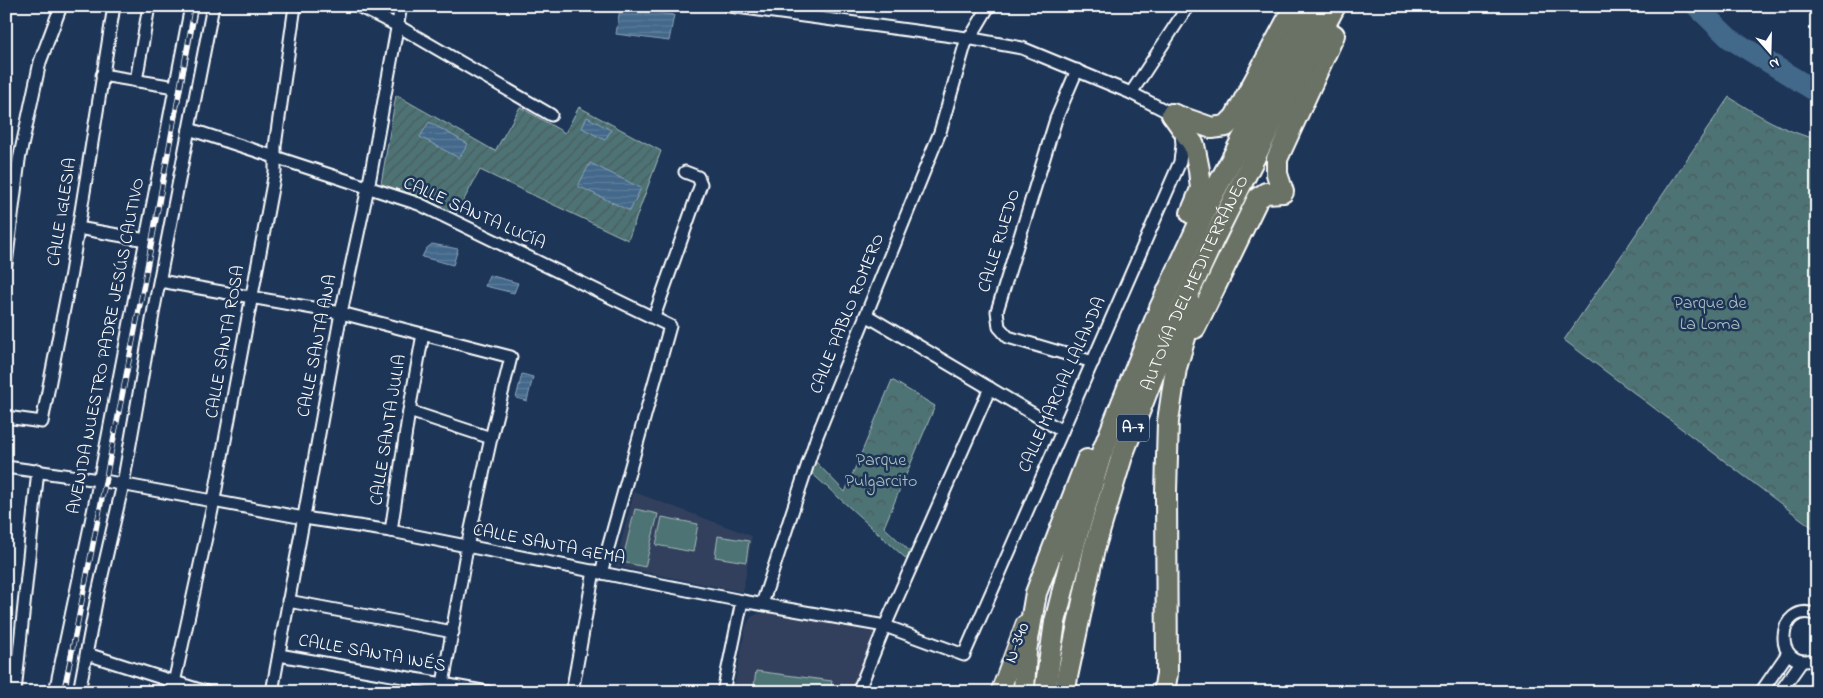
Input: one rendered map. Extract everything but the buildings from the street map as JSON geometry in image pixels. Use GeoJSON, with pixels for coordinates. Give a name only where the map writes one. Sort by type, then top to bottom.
{"type":"FeatureCollection","features":[{"type":"Feature","properties":{"kind":"highway"},"geometry":{"type":"LineString","coordinates":[[1176,120],[1212,128],[1226,126],[1235,117],[1295,6]]}},
{"type":"Feature","properties":{"kind":"highway","name":"AUTOVÍA DEL MEDITERRÁNEO"},"geometry":{"type":"LineString","coordinates":[[1045,692],[1055,622],[1075,542],[1101,455],[1160,308],[1210,200],[1313,6]]}},
{"type":"Feature","properties":{"kind":"highway","name":"AUTOVÍA DEL MEDITERRÁNEO"},"geometry":{"type":"LineString","coordinates":[[1065,692],[1066,677],[1094,549],[1122,456],[1167,340],[1214,238],[1273,122],[1336,6]]}},
{"type":"Feature","properties":{"kind":"highway"},"geometry":{"type":"LineString","coordinates":[[1176,368],[1258,198],[1266,193],[1283,192],[1277,174],[1277,159],[1348,6]]}},
{"type":"Feature","properties":{"kind":"highway"},"geometry":{"type":"LineString","coordinates":[[1176,120],[1194,145],[1201,189],[1179,244],[1177,272]]}},
{"type":"Feature","properties":{"kind":"highway"},"geometry":{"type":"LineString","coordinates":[[1164,692],[1167,674],[1166,492],[1168,421],[1176,368],[1191,314],[1232,224],[1245,179]]}},
{"type":"Feature","properties":{"kind":"highway"},"geometry":{"type":"LineString","coordinates":[[1024,692],[1026,652],[1036,593],[1126,364],[1160,308]]}},
{"type":"Feature","properties":{"kind":"main road","name":"N-340"},"geometry":{"type":"LineString","coordinates":[[1000,692],[1036,593]]}},
{"type":"Feature","properties":{"kind":"street"},"geometry":{"type":"LineString","coordinates":[[6,264],[18,160],[40,62],[61,6]]}},
{"type":"Feature","properties":{"kind":"street","name":"CALLE IGLESIA"},"geometry":{"type":"LineString","coordinates":[[6,417],[42,422],[71,273],[114,6]]}},
{"type":"Feature","properties":{"kind":"street"},"geometry":{"type":"LineString","coordinates":[[140,81],[149,6]]}},
{"type":"Feature","properties":{"kind":"street","name":"AVENIDA NUESTRO PADRE JESÚS CAUTIVO"},"geometry":{"type":"LineString","coordinates":[[54,692],[99,480],[191,6]]}},
{"type":"Feature","properties":{"kind":"street"},"geometry":{"type":"LineString","coordinates":[[79,692],[97,597],[123,484],[188,129],[214,6]]}},
{"type":"Feature","properties":{"kind":"street","name":"CALLE SANTA ROSA"},"geometry":{"type":"LineString","coordinates":[[173,686],[214,501],[275,172],[275,157],[295,6]]}},
{"type":"Feature","properties":{"kind":"street"},"geometry":{"type":"LineString","coordinates":[[358,6],[398,26],[551,115]]}},
{"type":"Feature","properties":{"kind":"street","name":"CALLE SANTA ANA"},"geometry":{"type":"LineString","coordinates":[[272,692],[401,6]]}},
{"type":"Feature","properties":{"kind":"street"},"geometry":{"type":"LineString","coordinates":[[729,6],[969,38],[1022,48],[1131,93],[1176,120]]}},
{"type":"Feature","properties":{"kind":"street","name":"CALLE PABLO ROMERO"},"geometry":{"type":"LineString","coordinates":[[762,604],[817,436],[940,132],[969,38],[989,6]]}},
{"type":"Feature","properties":{"kind":"street"},"geometry":{"type":"LineString","coordinates":[[1131,93],[1188,6]]}},
{"type":"Feature","properties":{"kind":"street","name":"CALLE RUEDO"},"geometry":{"type":"LineString","coordinates":[[1077,70],[1056,119],[997,310],[999,326],[1008,337],[1093,362]]}},
{"type":"Feature","properties":{"kind":"street"},"geometry":{"type":"LineString","coordinates":[[102,75],[175,87]]}},
{"type":"Feature","properties":{"kind":"street","name":"CALLE MARCIAL LALANDA"},"geometry":{"type":"LineString","coordinates":[[964,655],[1180,162],[1182,145],[1176,120]]}},
{"type":"Feature","properties":{"kind":"street","name":"CALLE SANTA LUCÍA"},"geometry":{"type":"LineString","coordinates":[[188,129],[419,204],[654,317]]}},
{"type":"Feature","properties":{"kind":"street"},"geometry":{"type":"LineString","coordinates":[[572,692],[597,572],[670,326],[654,317],[701,184],[698,177],[685,172]]}},
{"type":"Feature","properties":{"kind":"street"},"geometry":{"type":"LineString","coordinates":[[78,228],[146,240]]}},
{"type":"Feature","properties":{"kind":"street"},"geometry":{"type":"LineString","coordinates":[[160,281],[342,313],[512,357],[491,438],[467,547],[443,684]]}},
{"type":"Feature","properties":{"kind":"street"},"geometry":{"type":"LineString","coordinates":[[866,315],[1062,431]]}},
{"type":"Feature","properties":{"kind":"street","name":"CALLE SANTA JULIA"},"geometry":{"type":"LineString","coordinates":[[391,531],[423,334]]}},
{"type":"Feature","properties":{"kind":"street"},"geometry":{"type":"LineString","coordinates":[[858,692],[885,626],[990,388]]}},
{"type":"Feature","properties":{"kind":"street"},"geometry":{"type":"LineString","coordinates":[[409,411],[491,438]]}},
{"type":"Feature","properties":{"kind":"street","name":"CALLE SANTA GEMA"},"geometry":{"type":"LineString","coordinates":[[6,467],[99,480],[304,518],[391,531],[742,601],[885,626],[964,655]]}},
{"type":"Feature","properties":{"kind":"street"},"geometry":{"type":"LineString","coordinates":[[14,692],[38,470]]}},
{"type":"Feature","properties":{"kind":"street"},"geometry":{"type":"LineString","coordinates":[[288,601],[453,632]]}},
{"type":"Feature","properties":{"kind":"street"},"geometry":{"type":"LineString","coordinates":[[723,692],[742,601]]}},
{"type":"Feature","properties":{"kind":"street"},"geometry":{"type":"LineString","coordinates":[[1815,611],[1798,614],[1786,624],[1783,638],[1788,653],[1794,658],[1802,661],[1817,659]]}},
{"type":"Feature","properties":{"kind":"street"},"geometry":{"type":"LineString","coordinates":[[1761,692],[1788,653]]}},
{"type":"Feature","properties":{"kind":"street"},"geometry":{"type":"LineString","coordinates":[[87,654],[173,686],[206,692]]}},
{"type":"Feature","properties":{"kind":"street","name":"CALLE SANTA INÉS"},"geometry":{"type":"LineString","coordinates":[[279,655],[488,692]]}},
{"type":"Feature","properties":{"kind":"street"},"geometry":{"type":"LineString","coordinates":[[1780,692],[1802,661]]}},
{"type":"Feature","properties":{"kind":"shaded area"},"geometry":{"type":"Polygon","coordinates":[[[620,8],[674,15],[669,41],[616,34],[620,8]]]}},
{"type":"Feature","properties":{"kind":"shaded area"},"geometry":{"type":"Polygon","coordinates":[[[587,117],[611,130],[605,140],[582,128],[587,117]]]}},
{"type":"Feature","properties":{"kind":"shaded area"},"geometry":{"type":"Polygon","coordinates":[[[429,122],[468,144],[459,158],[420,137],[429,122]]]}},
{"type":"Feature","properties":{"kind":"shaded area"},"geometry":{"type":"Polygon","coordinates":[[[590,163],[641,188],[630,211],[578,186],[590,163]]]}},
{"type":"Feature","properties":{"kind":"shaded area"},"geometry":{"type":"Polygon","coordinates":[[[432,244],[458,249],[453,265],[422,257],[426,249],[432,244]]]}},
{"type":"Feature","properties":{"kind":"shaded area"},"geometry":{"type":"Polygon","coordinates":[[[489,275],[518,283],[514,293],[485,286],[489,275]]]}},
{"type":"Feature","properties":{"kind":"shaded area"},"geometry":{"type":"Polygon","coordinates":[[[522,374],[533,377],[527,401],[516,398],[522,374]]]}},
{"type":"Feature","properties":{"kind":"shaded area"},"geometry":{"type":"Polygon","coordinates":[[[634,492],[752,536],[743,592],[615,566],[634,492]]]}},
{"type":"Feature","properties":{"kind":"shaded area"},"geometry":{"type":"Polygon","coordinates":[[[769,611],[875,633],[853,692],[733,692],[746,626],[751,617],[769,611]]]}},
{"type":"Feature","properties":{"kind":"green space"},"geometry":{"type":"Polygon","coordinates":[[[396,95],[495,151],[520,107],[565,133],[579,107],[661,151],[628,240],[480,170],[454,218],[417,196],[381,184],[396,95]]]}},
{"type":"Feature","properties":{"kind":"green space","name":"Parque de La Loma"},"geometry":{"type":"Polygon","coordinates":[[[1729,97],[1782,127],[1817,139],[1817,531],[1564,340],[1729,97]]]}},
{"type":"Feature","properties":{"kind":"green space","name":"Parque Pulgarcito"},"geometry":{"type":"Polygon","coordinates":[[[892,380],[935,406],[884,527],[916,557],[912,564],[806,468],[809,460],[816,462],[845,492],[892,380]]]}},
{"type":"Feature","properties":{"kind":"green space"},"geometry":{"type":"Polygon","coordinates":[[[635,509],[658,514],[645,567],[622,562],[635,509]]]}},
{"type":"Feature","properties":{"kind":"green space"},"geometry":{"type":"Polygon","coordinates":[[[662,517],[698,524],[693,552],[656,545],[662,517]]]}},
{"type":"Feature","properties":{"kind":"green space"},"geometry":{"type":"Polygon","coordinates":[[[718,536],[749,541],[746,562],[715,557],[718,536]]]}},
{"type":"Feature","properties":{"kind":"green space"},"geometry":{"type":"Polygon","coordinates":[[[756,671],[832,681],[830,692],[753,692],[756,671]]]}},
{"type":"Feature","properties":{"kind":"waterway"},"geometry":{"type":"LineString","coordinates":[[1696,6],[1729,38],[1817,92]]}},
{"type":"Feature","properties":{"kind":"railway"},"geometry":{"type":"LineString","coordinates":[[64,692],[144,284],[195,6]]}}]}
